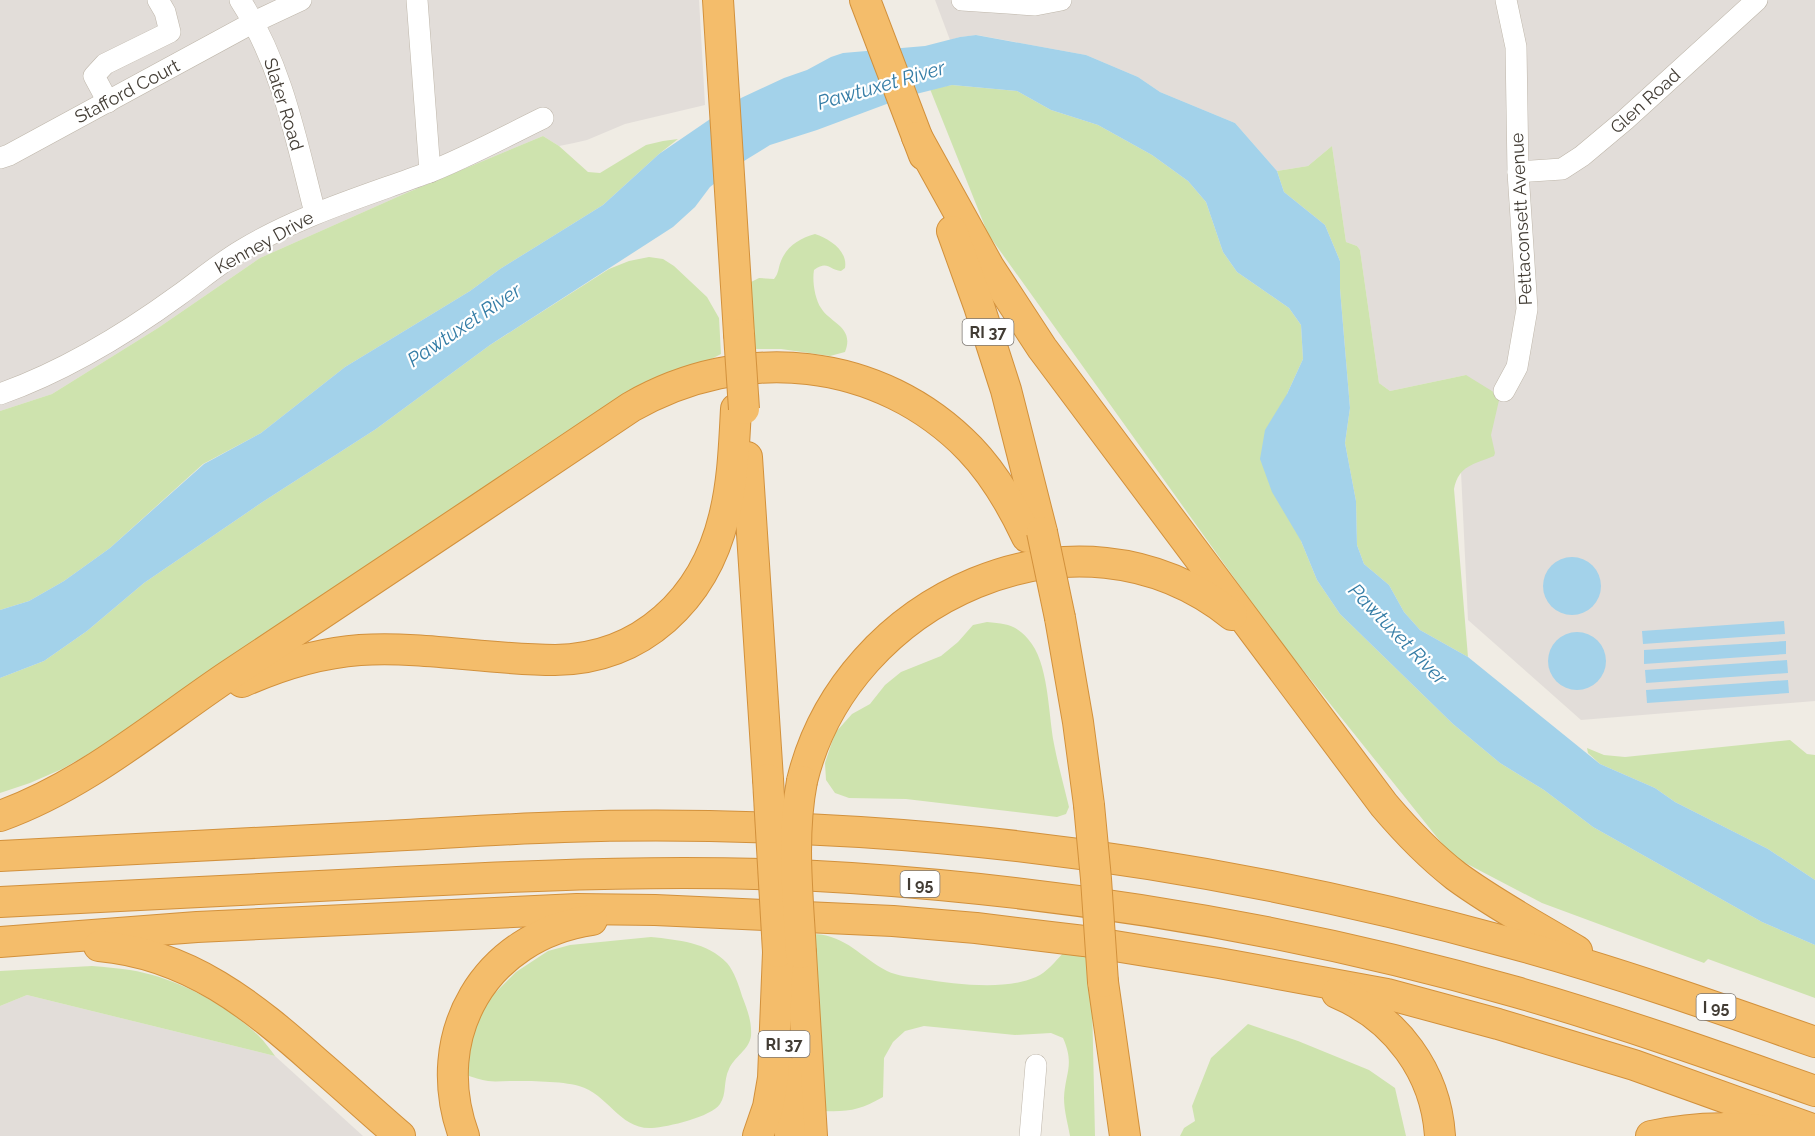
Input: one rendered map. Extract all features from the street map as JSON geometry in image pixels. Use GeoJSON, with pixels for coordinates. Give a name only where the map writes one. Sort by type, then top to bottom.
{"type":"FeatureCollection","features":[{"type":"Feature","properties":{"kind":"highway","name":"RI 37"},"geometry":{"type":"LineString","coordinates":[[718,0],[739,334],[740,409],[768,779],[790,952],[790,1136]]}},
{"type":"Feature","properties":{"kind":"highway","name":"RI 37"},"geometry":{"type":"LineString","coordinates":[[866,4],[967,271],[994,350],[1022,448],[1034,534],[1059,618],[1078,722],[1096,879],[1106,1030],[1107,1136]]}},
{"type":"Feature","properties":{"kind":"highway"},"geometry":{"type":"LineString","coordinates":[[917,137],[1023,321],[1384,805],[1421,846],[1456,876],[1483,895],[1616,974]]}},
{"type":"Feature","properties":{"kind":"highway"},"geometry":{"type":"LineString","coordinates":[[0,816],[61,789],[126,747],[200,694],[631,407],[670,387],[711,374],[769,367],[813,369],[854,378],[909,401],[946,427],[980,460],[1034,534]]}},
{"type":"Feature","properties":{"kind":"highway"},"geometry":{"type":"LineString","coordinates":[[126,747],[235,684],[310,658],[351,651],[394,650],[528,659],[568,659],[604,652],[637,639],[666,618],[684,600],[699,579],[710,557],[724,518],[730,489],[740,409]]}},
{"type":"Feature","properties":{"kind":"highway"},"geometry":{"type":"LineString","coordinates":[[758,1136],[768,1107],[790,952],[798,805],[802,781],[813,743],[830,708],[845,684],[871,654],[900,627],[930,605],[957,591],[996,575],[1029,567],[1071,563],[1102,563],[1147,571],[1186,586],[1210,599],[1244,625],[1269,650]]}},
{"type":"Feature","properties":{"kind":"highway","name":"I 95"},"geometry":{"type":"LineString","coordinates":[[0,856],[569,827],[722,827],[871,833],[1027,847],[1243,880],[1455,928],[1616,974],[1815,1042]]}},
{"type":"Feature","properties":{"kind":"highway","name":"I 95"},"geometry":{"type":"LineString","coordinates":[[0,902],[618,873],[717,873],[820,877],[982,889],[1090,902],[1198,919],[1398,961],[1514,991],[1619,1023],[1815,1091]]}},
{"type":"Feature","properties":{"kind":"highway"},"geometry":{"type":"LineString","coordinates":[[0,943],[179,928],[549,910],[613,909],[831,917],[976,928],[1138,949],[1387,994],[1498,1024],[1634,1065],[1815,1130]]}},
{"type":"Feature","properties":{"kind":"highway"},"geometry":{"type":"LineString","coordinates":[[464,1136],[454,1102],[456,1040],[465,1011],[472,998],[497,965],[526,943],[567,925],[613,917],[705,912]]}},
{"type":"Feature","properties":{"kind":"highway"},"geometry":{"type":"LineString","coordinates":[[0,943],[112,947],[152,956],[189,971],[232,993],[254,1009],[400,1136]]}},
{"type":"Feature","properties":{"kind":"highway"},"geometry":{"type":"LineString","coordinates":[[790,952],[812,1136]]}},
{"type":"Feature","properties":{"kind":"highway"},"geometry":{"type":"LineString","coordinates":[[1286,976],[1355,1001],[1377,1015],[1396,1033],[1410,1050],[1428,1082],[1436,1108],[1440,1136]]}},
{"type":"Feature","properties":{"kind":"highway"},"geometry":{"type":"LineString","coordinates":[[1103,982],[1125,1136]]}},
{"type":"Feature","properties":{"kind":"highway"},"geometry":{"type":"LineString","coordinates":[[1651,1136],[1680,1131],[1734,1128],[1792,1136]]}},
{"type":"Feature","properties":{"kind":"street"},"geometry":{"type":"LineString","coordinates":[[108,102],[94,76],[105,64],[170,32],[165,12],[158,0]]}},
{"type":"Feature","properties":{"kind":"street","name":"Slater Road"},"geometry":{"type":"LineString","coordinates":[[240,0],[254,22],[280,81],[315,213]]}},
{"type":"Feature","properties":{"kind":"street","name":"Stafford Court"},"geometry":{"type":"LineString","coordinates":[[0,158],[254,22],[301,0]]}},
{"type":"Feature","properties":{"kind":"street"},"geometry":{"type":"LineString","coordinates":[[417,0],[430,171]]}},
{"type":"Feature","properties":{"kind":"street"},"geometry":{"type":"LineString","coordinates":[[962,0],[1035,4],[1062,0]]}},
{"type":"Feature","properties":{"kind":"street","name":"Pettaconsett Avenue"},"geometry":{"type":"LineString","coordinates":[[1506,0],[1515,43]]}},
{"type":"Feature","properties":{"kind":"street","name":"Pettaconsett Avenue"},"geometry":{"type":"LineString","coordinates":[[1504,391],[1517,367],[1527,309],[1518,172],[1515,43],[1518,0]]}},
{"type":"Feature","properties":{"kind":"street","name":"Glen Road"},"geometry":{"type":"LineString","coordinates":[[1518,172],[1562,169],[1582,156],[1758,0]]}},
{"type":"Feature","properties":{"kind":"street","name":"Kenney Drive"},"geometry":{"type":"LineString","coordinates":[[0,394],[67,365],[112,340],[242,250],[315,213],[430,171],[543,118]]}},
{"type":"Feature","properties":{"kind":"street"},"geometry":{"type":"LineString","coordinates":[[1030,1136],[1036,1065]]}},
{"type":"Feature","properties":{"kind":"shaded area"},"geometry":{"type":"Polygon","coordinates":[[[0,0],[699,0],[705,105],[625,124],[587,140],[559,146],[543,136],[404,194],[260,258],[158,328],[52,394],[0,411],[0,0]]]}},
{"type":"Feature","properties":{"kind":"shaded area"},"geometry":{"type":"Polygon","coordinates":[[[935,0],[1815,0],[1815,701],[1581,720],[1468,620],[1457,387],[1466,375],[1390,391],[1379,383],[1360,250],[1357,246],[1346,242],[1332,146],[1308,166],[1277,171],[1235,123],[1160,92],[1138,77],[1086,55],[977,35],[950,40],[935,0]]]}},
{"type":"Feature","properties":{"kind":"shaded area"},"geometry":{"type":"Polygon","coordinates":[[[27,995],[275,1056],[363,1136],[0,1136],[0,1006],[27,995]]]}},
{"type":"Feature","properties":{"kind":"green space"},"geometry":{"type":"Polygon","coordinates":[[[952,85],[1017,91],[1051,110],[1098,125],[1152,155],[1188,181],[1206,202],[1223,252],[1237,272],[1289,308],[1301,325],[1303,359],[1287,394],[1301,541],[1317,580],[1340,614],[1453,724],[1500,763],[1544,790],[1593,827],[1762,922],[1815,945],[1815,998],[1708,959],[1704,963],[1542,903],[1452,856],[1275,635],[988,234],[930,89],[952,85]]]}},
{"type":"Feature","properties":{"kind":"green space"},"geometry":{"type":"Polygon","coordinates":[[[543,136],[559,146],[588,172],[600,173],[646,145],[678,139],[603,205],[500,269],[470,291],[345,367],[261,433],[203,464],[110,548],[64,581],[29,601],[0,610],[0,411],[52,394],[158,328],[260,258],[543,136]]]}},
{"type":"Feature","properties":{"kind":"green space"},"geometry":{"type":"Polygon","coordinates":[[[1332,146],[1346,242],[1357,246],[1360,250],[1379,383],[1390,391],[1466,375],[1500,396],[1491,435],[1494,456],[1463,470],[1454,489],[1468,657],[1420,630],[1404,612],[1389,585],[1364,564],[1357,545],[1356,501],[1345,443],[1350,408],[1340,289],[1340,261],[1325,225],[1284,192],[1277,171],[1308,166],[1332,146]]]}},
{"type":"Feature","properties":{"kind":"green space"},"geometry":{"type":"Polygon","coordinates":[[[815,234],[837,246],[844,256],[845,268],[841,271],[822,266],[814,270],[813,279],[821,308],[840,326],[847,337],[845,352],[830,356],[781,349],[752,349],[749,283],[759,278],[774,279],[790,247],[799,240],[815,234]]]}},
{"type":"Feature","properties":{"kind":"green space"},"geometry":{"type":"Polygon","coordinates":[[[649,257],[663,259],[674,266],[707,297],[719,318],[721,354],[688,371],[97,749],[62,769],[0,793],[0,678],[44,661],[87,631],[144,583],[264,501],[376,429],[490,345],[609,269],[629,261],[649,257]]]}},
{"type":"Feature","properties":{"kind":"green space"},"geometry":{"type":"Polygon","coordinates":[[[987,622],[1005,624],[1019,630],[1035,649],[1040,661],[1047,688],[1054,744],[1069,807],[1066,814],[1057,817],[906,799],[849,798],[835,793],[826,780],[825,763],[835,733],[852,714],[870,704],[885,685],[901,672],[941,656],[973,625],[987,622]]]}},
{"type":"Feature","properties":{"kind":"green space"},"geometry":{"type":"Polygon","coordinates":[[[1790,740],[1807,754],[1815,755],[1815,880],[1768,849],[1675,802],[1655,788],[1600,764],[1588,753],[1587,748],[1604,755],[1625,757],[1790,740]]]}},
{"type":"Feature","properties":{"kind":"green space"},"geometry":{"type":"Polygon","coordinates":[[[815,934],[845,943],[891,973],[965,984],[995,985],[1023,981],[1044,972],[1063,953],[1091,955],[1095,1136],[1070,1136],[1064,1098],[1069,1062],[1067,1047],[1063,1038],[1051,1033],[1015,1035],[924,1026],[905,1031],[893,1042],[884,1058],[883,1097],[854,1109],[823,1111],[815,934]]]}},
{"type":"Feature","properties":{"kind":"green space"},"geometry":{"type":"Polygon","coordinates":[[[651,937],[701,946],[727,963],[738,983],[749,1015],[751,1036],[750,1041],[729,1069],[722,1100],[715,1109],[699,1117],[668,1126],[641,1127],[622,1118],[598,1096],[579,1086],[563,1083],[491,1081],[466,1075],[468,1048],[484,1004],[516,972],[548,951],[570,945],[651,937]]]}},
{"type":"Feature","properties":{"kind":"green space"},"geometry":{"type":"Polygon","coordinates":[[[92,966],[125,969],[182,985],[214,1002],[244,1023],[260,1037],[275,1056],[27,995],[0,1006],[0,971],[92,966]]]}},
{"type":"Feature","properties":{"kind":"green space"},"geometry":{"type":"Polygon","coordinates":[[[1248,1024],[1298,1041],[1369,1070],[1395,1088],[1406,1136],[1180,1136],[1184,1128],[1195,1121],[1192,1106],[1211,1058],[1248,1024]]]}},
{"type":"Feature","properties":{"kind":"water","name":"Pawtuxet River"},"geometry":{"type":"Polygon","coordinates":[[[976,35],[1086,55],[1138,77],[1160,92],[1235,123],[1277,171],[1284,192],[1325,225],[1340,261],[1340,289],[1350,408],[1345,443],[1356,501],[1357,545],[1364,564],[1389,585],[1404,612],[1420,630],[1468,657],[1600,764],[1655,788],[1675,802],[1768,849],[1815,880],[1815,945],[1762,922],[1593,827],[1544,790],[1500,763],[1453,724],[1340,614],[1317,580],[1301,541],[1272,492],[1260,459],[1265,430],[1287,394],[1303,359],[1301,325],[1289,308],[1237,272],[1223,252],[1206,202],[1188,181],[1152,155],[1098,125],[1051,110],[1017,91],[952,85],[908,96],[770,145],[744,161],[710,187],[695,207],[673,227],[490,345],[376,429],[264,501],[144,583],[87,631],[44,661],[0,678],[0,610],[29,601],[64,581],[110,548],[204,464],[261,433],[345,367],[470,291],[500,269],[603,205],[659,154],[741,98],[843,53],[925,46],[976,35]]]}},
{"type":"Feature","properties":{"kind":"water"},"geometry":{"type":"Polygon","coordinates":[[[1572,557],[1583,559],[1596,570],[1601,586],[1599,597],[1588,610],[1572,615],[1561,613],[1548,602],[1543,586],[1545,575],[1556,562],[1572,557]]]}},
{"type":"Feature","properties":{"kind":"water"},"geometry":{"type":"Polygon","coordinates":[[[1784,621],[1785,634],[1643,644],[1642,631],[1784,621]]]}},
{"type":"Feature","properties":{"kind":"water"},"geometry":{"type":"Polygon","coordinates":[[[1577,632],[1588,634],[1601,645],[1606,661],[1604,672],[1593,685],[1577,690],[1566,688],[1553,677],[1548,661],[1550,650],[1561,637],[1577,632]]]}},
{"type":"Feature","properties":{"kind":"water"},"geometry":{"type":"Polygon","coordinates":[[[1786,641],[1786,654],[1644,664],[1644,650],[1786,641]]]}},
{"type":"Feature","properties":{"kind":"water"},"geometry":{"type":"Polygon","coordinates":[[[1787,660],[1788,673],[1646,683],[1645,670],[1787,660]]]}},
{"type":"Feature","properties":{"kind":"water"},"geometry":{"type":"Polygon","coordinates":[[[1788,680],[1789,693],[1647,703],[1646,690],[1788,680]]]}}]}
